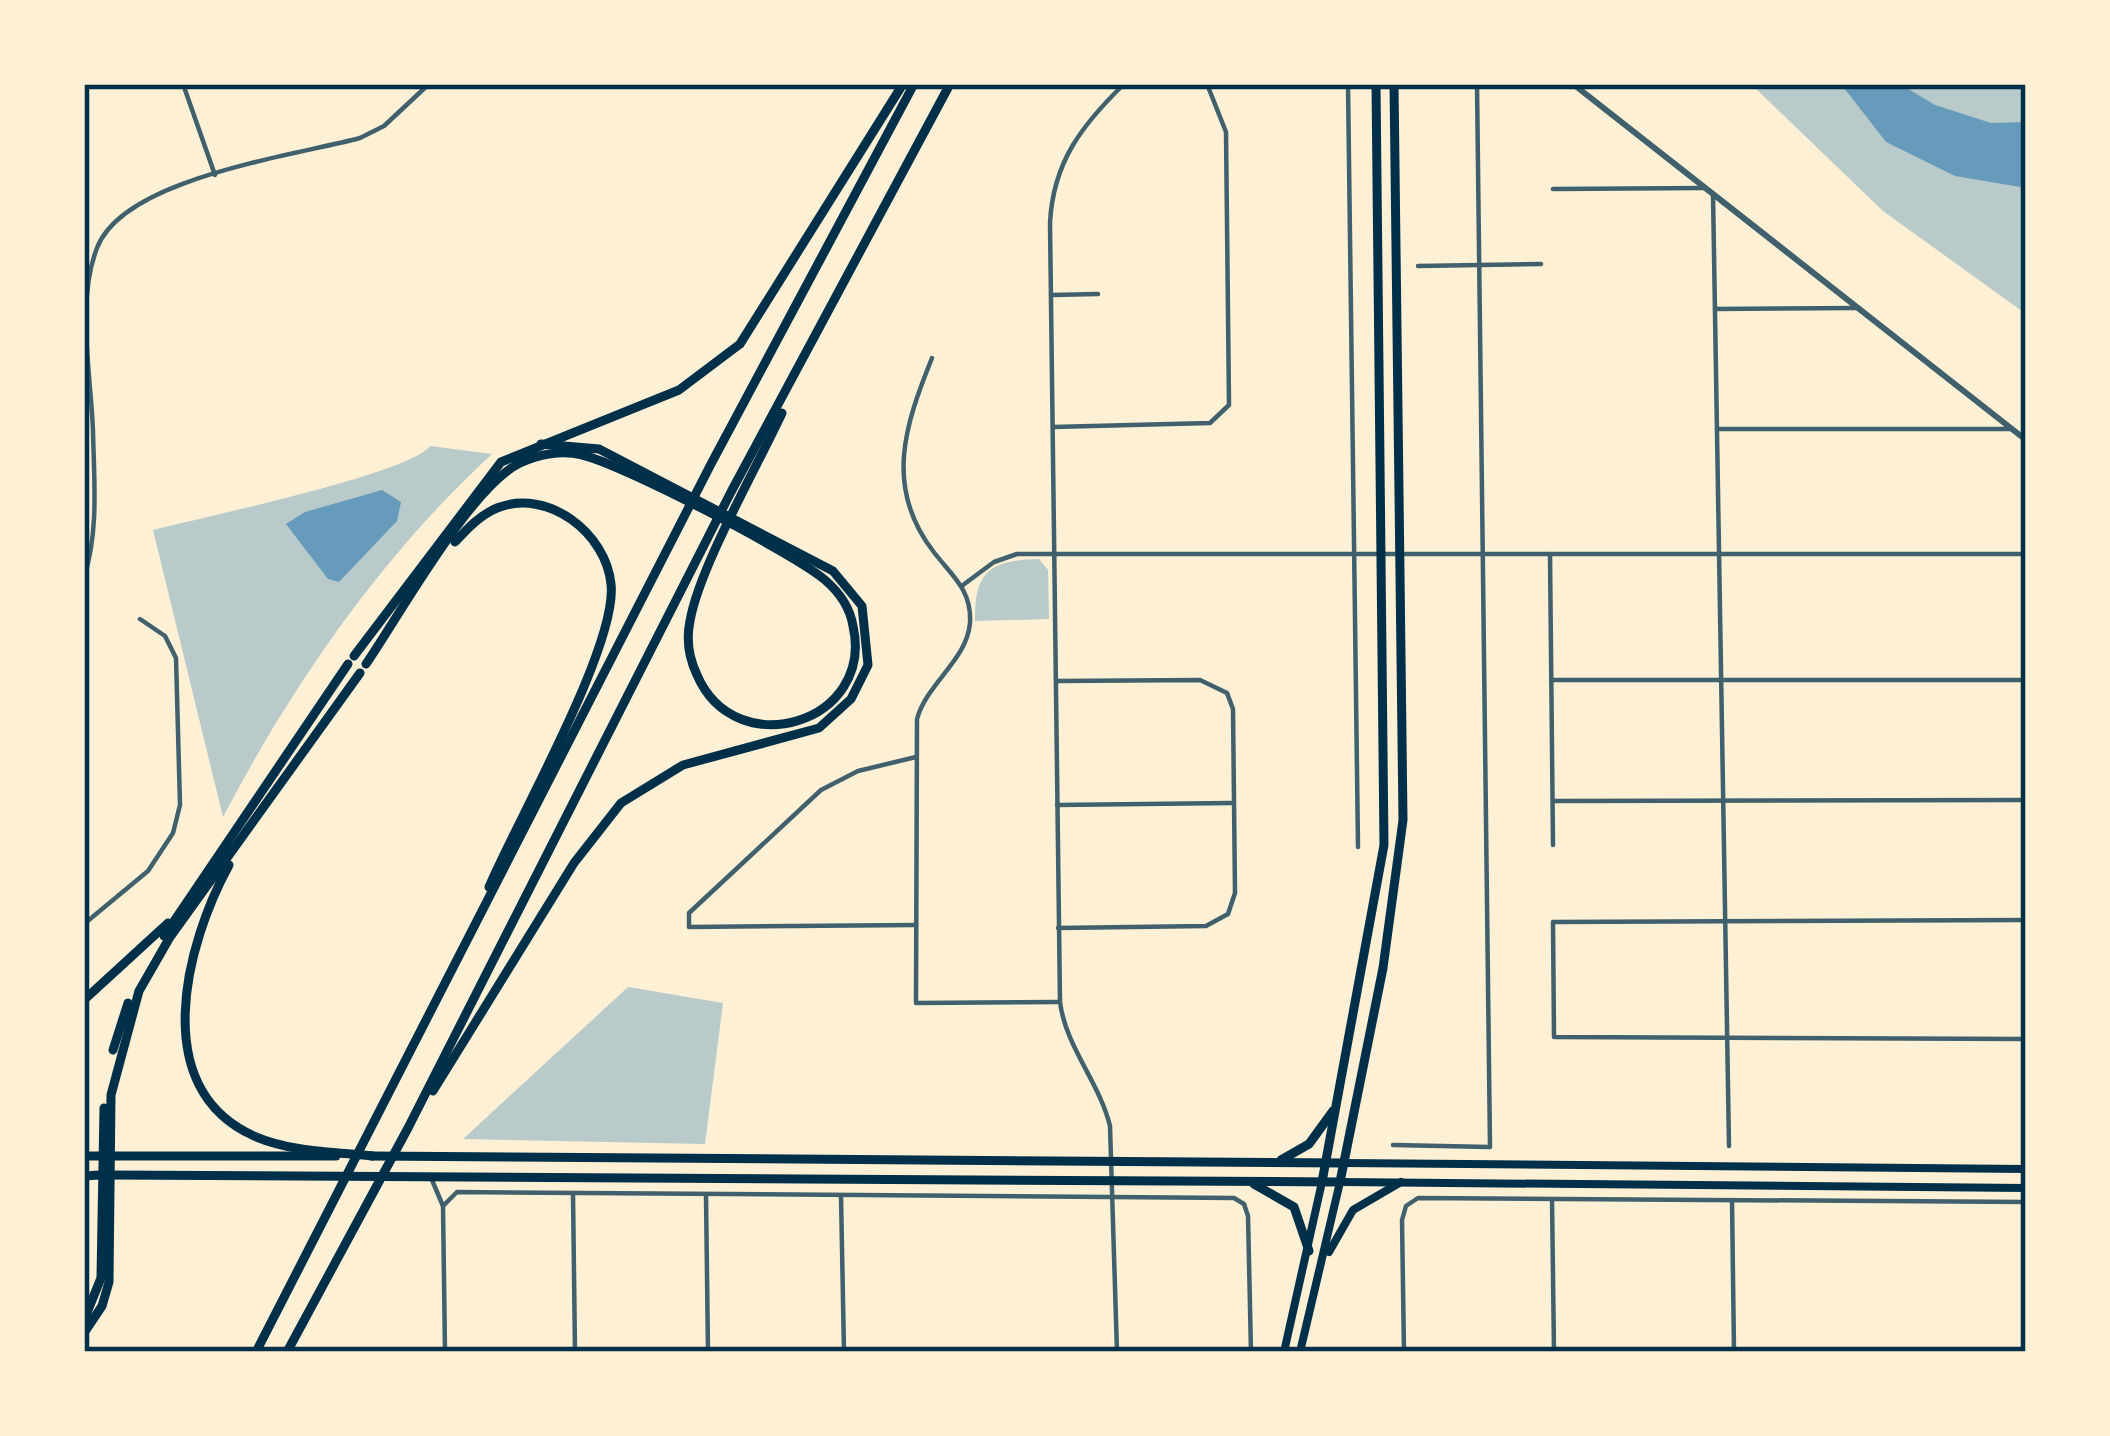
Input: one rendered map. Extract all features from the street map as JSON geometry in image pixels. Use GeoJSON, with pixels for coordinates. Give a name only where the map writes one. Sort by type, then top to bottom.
{"type":"FeatureCollection","features":[{"type":"Feature","properties":{"kind":"highway"},"geometry":{"type":"LineString","coordinates":[[84,1334],[108,1288],[106,1120],[120,1021],[172,919],[351,660],[488,474],[510,456],[679,390],[728,357],[758,320],[903,84]]}},
{"type":"Feature","properties":{"kind":"highway"},"geometry":{"type":"LineString","coordinates":[[256,1352],[711,464],[914,84]]}},
{"type":"Feature","properties":{"kind":"highway"},"geometry":{"type":"LineString","coordinates":[[287,1352],[408,1128],[730,492],[804,364],[950,84]]}},
{"type":"Feature","properties":{"kind":"highway"},"geometry":{"type":"LineString","coordinates":[[1322,1182],[1384,845],[1376,84]]}},
{"type":"Feature","properties":{"kind":"highway"},"geometry":{"type":"LineString","coordinates":[[84,1175],[1340,1182],[1384,968],[1402,844],[1394,84]]}},
{"type":"Feature","properties":{"kind":"highway"},"geometry":{"type":"LineString","coordinates":[[766,539],[829,583],[850,615],[856,647],[848,680],[831,705],[777,727],[744,722],[714,701],[695,671],[688,634],[693,608],[804,364]]}},
{"type":"Feature","properties":{"kind":"highway"},"geometry":{"type":"LineString","coordinates":[[408,1128],[574,863],[621,803],[683,765],[819,728],[841,712],[861,683],[869,644],[854,592],[833,571],[663,487],[599,449],[541,444]]}},
{"type":"Feature","properties":{"kind":"highway"},"geometry":{"type":"LineString","coordinates":[[106,1120],[115,1067],[139,991],[170,938],[489,487],[532,458],[583,455],[663,487]]}},
{"type":"Feature","properties":{"kind":"highway"},"geometry":{"type":"LineString","coordinates":[[434,563],[485,514],[524,503],[564,514],[585,529],[606,562],[612,589],[606,631],[458,961]]}},
{"type":"Feature","properties":{"kind":"highway"},"geometry":{"type":"LineString","coordinates":[[251,828],[214,893],[199,937],[184,1023],[194,1071],[218,1111],[252,1135],[288,1146],[373,1156]]}},
{"type":"Feature","properties":{"kind":"highway"},"geometry":{"type":"LineString","coordinates":[[84,1000],[172,919]]}},
{"type":"Feature","properties":{"kind":"highway"},"geometry":{"type":"LineString","coordinates":[[1263,1164],[1310,1144],[1338,1101]]}},
{"type":"Feature","properties":{"kind":"highway"},"geometry":{"type":"LineString","coordinates":[[84,1156],[1343,1163]]}},
{"type":"Feature","properties":{"kind":"highway"},"geometry":{"type":"LineString","coordinates":[[1250,1181],[1294,1208],[1309,1251]]}},
{"type":"Feature","properties":{"kind":"highway"},"geometry":{"type":"LineString","coordinates":[[84,1321],[101,1278],[106,1198]]}},
{"type":"Feature","properties":{"kind":"main road"},"geometry":{"type":"LineString","coordinates":[[1343,1163],[2026,1169]]}},
{"type":"Feature","properties":{"kind":"main road"},"geometry":{"type":"LineString","coordinates":[[1284,1352],[1322,1182]]}},
{"type":"Feature","properties":{"kind":"main road"},"geometry":{"type":"LineString","coordinates":[[1300,1352],[1340,1182],[2026,1188]]}},
{"type":"Feature","properties":{"kind":"main road"},"geometry":{"type":"LineString","coordinates":[[1322,1270],[1353,1210],[1401,1182]]}},
{"type":"Feature","properties":{"kind":"street"},"geometry":{"type":"LineString","coordinates":[[183,84],[215,176]]}},
{"type":"Feature","properties":{"kind":"street"},"geometry":{"type":"LineString","coordinates":[[84,578],[95,511],[88,293],[97,246],[116,218],[137,202],[215,176],[361,138],[384,126],[429,84]]}},
{"type":"Feature","properties":{"kind":"street"},"geometry":{"type":"LineString","coordinates":[[1117,1352],[1113,1180],[1105,1108],[1072,1048],[1060,1001],[1051,207],[1060,168],[1087,122],[1124,84]]}},
{"type":"Feature","properties":{"kind":"street"},"geometry":{"type":"LineString","coordinates":[[1053,427],[1210,423],[1228,405],[1226,132],[1207,84]]}},
{"type":"Feature","properties":{"kind":"street"},"geometry":{"type":"LineString","coordinates":[[1348,84],[1358,847]]}},
{"type":"Feature","properties":{"kind":"street"},"geometry":{"type":"LineString","coordinates":[[1393,1145],[1490,1147],[1478,84]]}},
{"type":"Feature","properties":{"kind":"street"},"geometry":{"type":"LineString","coordinates":[[1574,84],[2026,440]]}},
{"type":"Feature","properties":{"kind":"street"},"geometry":{"type":"LineString","coordinates":[[1553,188],[1709,191]]}},
{"type":"Feature","properties":{"kind":"street"},"geometry":{"type":"LineString","coordinates":[[1709,191],[1730,1146]]}},
{"type":"Feature","properties":{"kind":"street"},"geometry":{"type":"LineString","coordinates":[[1418,266],[1541,264]]}},
{"type":"Feature","properties":{"kind":"street"},"geometry":{"type":"LineString","coordinates":[[1051,295],[1097,294]]}},
{"type":"Feature","properties":{"kind":"street"},"geometry":{"type":"LineString","coordinates":[[1715,308],[1859,308]]}},
{"type":"Feature","properties":{"kind":"street"},"geometry":{"type":"LineString","coordinates":[[932,358],[904,434],[902,478],[918,529],[963,585],[970,621],[967,639],[921,704],[916,757],[916,1004],[1060,1001]]}},
{"type":"Feature","properties":{"kind":"street"},"geometry":{"type":"LineString","coordinates":[[1717,429],[2012,429]]}},
{"type":"Feature","properties":{"kind":"street"},"geometry":{"type":"LineString","coordinates":[[963,585],[1004,556],[1054,554],[2026,554]]}},
{"type":"Feature","properties":{"kind":"street"},"geometry":{"type":"LineString","coordinates":[[1550,554],[1553,845]]}},
{"type":"Feature","properties":{"kind":"street"},"geometry":{"type":"LineString","coordinates":[[84,924],[148,871],[177,820],[176,658],[165,636],[140,619]]}},
{"type":"Feature","properties":{"kind":"street"},"geometry":{"type":"LineString","coordinates":[[1056,681],[1200,680],[1221,687],[1233,709],[1235,899],[1222,920],[1205,926],[1058,928]]}},
{"type":"Feature","properties":{"kind":"street"},"geometry":{"type":"LineString","coordinates":[[1551,680],[2026,680]]}},
{"type":"Feature","properties":{"kind":"street"},"geometry":{"type":"LineString","coordinates":[[916,757],[858,771],[821,790],[689,913],[689,927],[916,925]]}},
{"type":"Feature","properties":{"kind":"street"},"geometry":{"type":"LineString","coordinates":[[1553,801],[2026,800]]}},
{"type":"Feature","properties":{"kind":"street"},"geometry":{"type":"LineString","coordinates":[[1057,805],[1234,803]]}},
{"type":"Feature","properties":{"kind":"street"},"geometry":{"type":"LineString","coordinates":[[2026,920],[1553,922],[1554,1037],[2026,1039]]}},
{"type":"Feature","properties":{"kind":"street"},"geometry":{"type":"LineString","coordinates":[[429,1175],[443,1206],[445,1352]]}},
{"type":"Feature","properties":{"kind":"street"},"geometry":{"type":"LineString","coordinates":[[443,1206],[458,1192],[1234,1198],[1248,1216],[1251,1352]]}},
{"type":"Feature","properties":{"kind":"street"},"geometry":{"type":"LineString","coordinates":[[573,1192],[575,1352]]}},
{"type":"Feature","properties":{"kind":"street"},"geometry":{"type":"LineString","coordinates":[[706,1193],[708,1352]]}},
{"type":"Feature","properties":{"kind":"street"},"geometry":{"type":"LineString","coordinates":[[842,1195],[844,1352]]}},
{"type":"Feature","properties":{"kind":"street"},"geometry":{"type":"LineString","coordinates":[[1404,1352],[1402,1220],[1406,1206],[1418,1198],[2026,1202]]}},
{"type":"Feature","properties":{"kind":"street"},"geometry":{"type":"LineString","coordinates":[[1552,1199],[1555,1352]]}},
{"type":"Feature","properties":{"kind":"street"},"geometry":{"type":"LineString","coordinates":[[1732,1200],[1734,1352]]}},
{"type":"Feature","properties":{"kind":"shaded area"},"geometry":{"type":"Polygon","coordinates":[[[1751,84],[2026,84],[2026,314],[1883,211],[1751,84]]]}},
{"type":"Feature","properties":{"kind":"shaded area"},"geometry":{"type":"Polygon","coordinates":[[[430,446],[492,454],[413,535],[342,624],[279,719],[223,817],[153,530],[346,482],[414,457],[430,446]]]}},
{"type":"Feature","properties":{"kind":"shaded area"},"geometry":{"type":"Polygon","coordinates":[[[1039,559],[1048,570],[1049,619],[975,621],[978,591],[988,572],[1008,562],[1039,559]]]}},
{"type":"Feature","properties":{"kind":"shaded area"},"geometry":{"type":"Polygon","coordinates":[[[628,987],[723,1003],[705,1144],[463,1139],[628,987]]]}},
{"type":"Feature","properties":{"kind":"water"},"geometry":{"type":"Polygon","coordinates":[[[1841,84],[1900,84],[1935,105],[1991,123],[2026,122],[2026,188],[1955,176],[1886,142],[1841,84]]]}},
{"type":"Feature","properties":{"kind":"water"},"geometry":{"type":"Polygon","coordinates":[[[382,490],[401,502],[397,521],[339,582],[328,579],[286,524],[305,512],[382,490]]]}}]}
